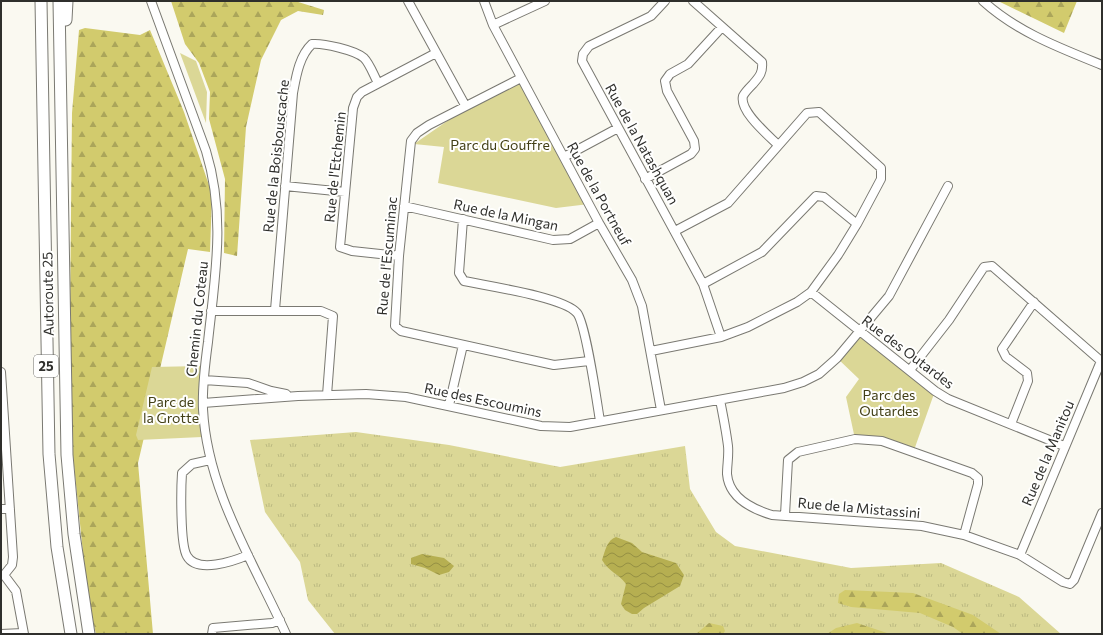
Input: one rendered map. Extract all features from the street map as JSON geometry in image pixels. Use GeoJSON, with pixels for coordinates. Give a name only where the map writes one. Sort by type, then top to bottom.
{"type":"FeatureCollection","features":[{"type":"Feature","properties":{"kind":"highway","name":"Autoroute 25"},"geometry":{"type":"LineString","coordinates":[[59,1],[64,364],[67,461],[74,534],[89,634]]}},
{"type":"Feature","properties":{"kind":"highway"},"geometry":{"type":"LineString","coordinates":[[60,105],[67,1]]}},
{"type":"Feature","properties":{"kind":"highway","name":"Autoroute 25"},"geometry":{"type":"LineString","coordinates":[[41,2],[49,454],[57,547],[71,634]]}},
{"type":"Feature","properties":{"kind":"street","name":"Chemin du Coteau"},"geometry":{"type":"LineString","coordinates":[[151,1],[201,134],[214,181],[219,228],[203,403],[210,460],[220,491],[248,555],[286,634]]}},
{"type":"Feature","properties":{"kind":"street"},"geometry":{"type":"LineString","coordinates":[[408,1],[465,105]]}},
{"type":"Feature","properties":{"kind":"street","name":"Rue de la Portneuf"},"geometry":{"type":"LineString","coordinates":[[484,1],[493,26],[599,223],[632,280],[642,306],[661,410]]}},
{"type":"Feature","properties":{"kind":"street"},"geometry":{"type":"LineString","coordinates":[[493,26],[545,1]]}},
{"type":"Feature","properties":{"kind":"street","name":"Rue de la Natashquan"},"geometry":{"type":"LineString","coordinates":[[665,1],[651,16],[589,46],[583,54],[582,61],[703,284],[721,336]]}},
{"type":"Feature","properties":{"kind":"street"},"geometry":{"type":"LineString","coordinates":[[693,1],[762,62],[761,75],[744,94],[743,101],[744,106],[753,120],[778,145]]}},
{"type":"Feature","properties":{"kind":"street"},"geometry":{"type":"LineString","coordinates":[[983,1],[995,12],[1030,34],[1068,52],[1102,65]]}},
{"type":"Feature","properties":{"kind":"street"},"geometry":{"type":"LineString","coordinates":[[645,179],[691,154],[695,149],[694,141],[668,91],[665,82],[670,74],[688,64],[722,27]]}},
{"type":"Feature","properties":{"kind":"street","name":"Rue de la Boisbouscache"},"geometry":{"type":"LineString","coordinates":[[275,310],[293,93],[297,74],[307,48],[312,44],[318,44],[359,55],[367,61],[378,83]]}},
{"type":"Feature","properties":{"kind":"street","name":"Rue de l'Etchemin"},"geometry":{"type":"LineString","coordinates":[[399,256],[352,252],[340,247],[353,108],[362,92],[436,53]]}},
{"type":"Feature","properties":{"kind":"street","name":"Rue de l'Escuminac"},"geometry":{"type":"LineString","coordinates":[[521,78],[465,105],[417,133],[411,142],[399,256],[395,326],[401,331],[554,365],[589,361]]}},
{"type":"Feature","properties":{"kind":"street"},"geometry":{"type":"LineString","coordinates":[[651,351],[721,336],[748,327],[797,302],[811,292],[838,255],[857,224],[881,179],[881,168],[819,112],[807,113],[728,202],[675,231]]}},
{"type":"Feature","properties":{"kind":"street"},"geometry":{"type":"LineString","coordinates":[[564,157],[618,128]]}},
{"type":"Feature","properties":{"kind":"street"},"geometry":{"type":"LineString","coordinates":[[285,186],[346,192]]}},
{"type":"Feature","properties":{"kind":"street","name":"Rue des Escoumins"},"geometry":{"type":"LineString","coordinates":[[203,403],[298,396],[366,394],[406,397],[449,405],[541,426],[570,427],[720,400],[803,382],[819,374],[837,358],[858,331],[889,296],[948,186]]}},
{"type":"Feature","properties":{"kind":"street"},"geometry":{"type":"LineString","coordinates":[[703,284],[762,252],[816,196],[824,197],[857,224]]}},
{"type":"Feature","properties":{"kind":"street","name":"Rue de la Mingan"},"geometry":{"type":"LineString","coordinates":[[404,206],[553,240],[570,239],[599,223]]}},
{"type":"Feature","properties":{"kind":"street"},"geometry":{"type":"LineString","coordinates":[[463,219],[458,273],[460,278],[464,281],[560,302],[571,307],[578,314],[585,337],[600,421]]}},
{"type":"Feature","properties":{"kind":"street"},"geometry":{"type":"LineString","coordinates":[[910,370],[949,320],[984,267],[992,266],[1102,362]]}},
{"type":"Feature","properties":{"kind":"street","name":"Rue des Outardes"},"geometry":{"type":"LineString","coordinates":[[811,292],[858,331],[935,391],[948,399],[1064,446]]}},
{"type":"Feature","properties":{"kind":"street"},"geometry":{"type":"LineString","coordinates":[[1011,424],[1028,382],[1027,373],[1006,357],[1002,349],[1034,302]]}},
{"type":"Feature","properties":{"kind":"street"},"geometry":{"type":"LineString","coordinates":[[211,310],[321,311],[333,316],[327,395]]}},
{"type":"Feature","properties":{"kind":"street"},"geometry":{"type":"LineString","coordinates":[[449,405],[463,344]]}},
{"type":"Feature","properties":{"kind":"street","name":"Rue de la Manitou"},"geometry":{"type":"LineString","coordinates":[[1020,556],[1064,446],[1102,362]]}},
{"type":"Feature","properties":{"kind":"street"},"geometry":{"type":"LineString","coordinates":[[1,372],[5,509],[13,557],[12,565],[2,575],[16,591],[24,634],[1,634]]}},
{"type":"Feature","properties":{"kind":"street","name":"Rue des Escoumins"},"geometry":{"type":"LineString","coordinates":[[204,380],[248,383],[271,391],[298,396]]}},
{"type":"Feature","properties":{"kind":"street","name":"Rue de la Mistassini"},"geometry":{"type":"LineString","coordinates":[[720,400],[728,447],[727,475],[731,489],[742,500],[758,511],[772,515],[922,526],[964,535],[1020,556],[1063,582],[1070,584],[1074,580],[1102,513]]}},
{"type":"Feature","properties":{"kind":"street"},"geometry":{"type":"LineString","coordinates":[[785,515],[788,460],[798,452],[855,439],[882,441],[972,473],[978,478],[978,484],[964,535]]}},
{"type":"Feature","properties":{"kind":"street"},"geometry":{"type":"LineString","coordinates":[[210,460],[192,464],[182,473],[184,543],[187,557],[197,564],[212,566],[248,555]]}},
{"type":"Feature","properties":{"kind":"street"},"geometry":{"type":"LineString","coordinates":[[212,634],[213,628],[272,623],[280,620]]}},
{"type":"Feature","properties":{"kind":"green space"},"geometry":{"type":"Polygon","coordinates":[[[171,1],[295,1],[324,10],[323,15],[298,11],[281,20],[261,60],[246,127],[237,256],[224,253],[225,179],[209,119],[210,92],[199,63],[185,44],[171,1]]]}},
{"type":"Feature","properties":{"kind":"green space"},"geometry":{"type":"Polygon","coordinates":[[[998,1],[1077,1],[1064,33],[998,1]]]}},
{"type":"Feature","properties":{"kind":"green space"},"geometry":{"type":"Polygon","coordinates":[[[85,28],[140,35],[150,30],[184,112],[212,194],[210,252],[188,249],[138,463],[153,634],[96,634],[88,601],[69,417],[72,113],[79,30],[85,28]]]}},
{"type":"Feature","properties":{"kind":"green space"},"geometry":{"type":"Polygon","coordinates":[[[180,53],[196,61],[207,92],[206,123],[180,53]]]}},
{"type":"Feature","properties":{"kind":"green space","name":"Parc du Gouffre"},"geometry":{"type":"Polygon","coordinates":[[[520,80],[589,204],[556,208],[438,183],[444,147],[414,144],[466,108],[520,80]]]}},
{"type":"Feature","properties":{"kind":"green space","name":"Parc des Outardes"},"geometry":{"type":"Polygon","coordinates":[[[858,331],[935,391],[913,453],[882,441],[855,439],[846,397],[859,379],[837,358],[858,331]]]}},
{"type":"Feature","properties":{"kind":"green space","name":"Parc de la Grotte"},"geometry":{"type":"Polygon","coordinates":[[[201,366],[200,416],[202,437],[138,440],[136,435],[152,367],[201,366]]]}},
{"type":"Feature","properties":{"kind":"green space"},"geometry":{"type":"Polygon","coordinates":[[[356,432],[449,445],[560,467],[685,446],[690,489],[716,532],[735,546],[851,568],[941,563],[1019,597],[1061,634],[335,634],[308,600],[300,562],[265,512],[250,440],[356,432]]]}},
{"type":"Feature","properties":{"kind":"green space"},"geometry":{"type":"Polygon","coordinates":[[[845,590],[913,593],[973,615],[1001,634],[963,634],[953,627],[920,613],[851,607],[838,603],[839,594],[845,590]]]}},
{"type":"Feature","properties":{"kind":"green space"},"geometry":{"type":"Polygon","coordinates":[[[709,623],[723,626],[725,631],[723,634],[696,634],[709,623]]]}},
{"type":"Feature","properties":{"kind":"green space"},"geometry":{"type":"Polygon","coordinates":[[[857,623],[890,634],[827,634],[836,628],[857,623]]]}},
{"type":"Feature","properties":{"kind":"water"},"geometry":{"type":"Polygon","coordinates":[[[616,537],[632,543],[642,552],[676,563],[684,575],[680,586],[644,608],[637,614],[632,614],[625,610],[621,604],[626,584],[602,560],[608,543],[616,537]]]}},
{"type":"Feature","properties":{"kind":"water"},"geometry":{"type":"Polygon","coordinates":[[[422,554],[444,558],[454,566],[449,572],[439,575],[425,568],[411,564],[411,558],[422,554]]]}}]}
